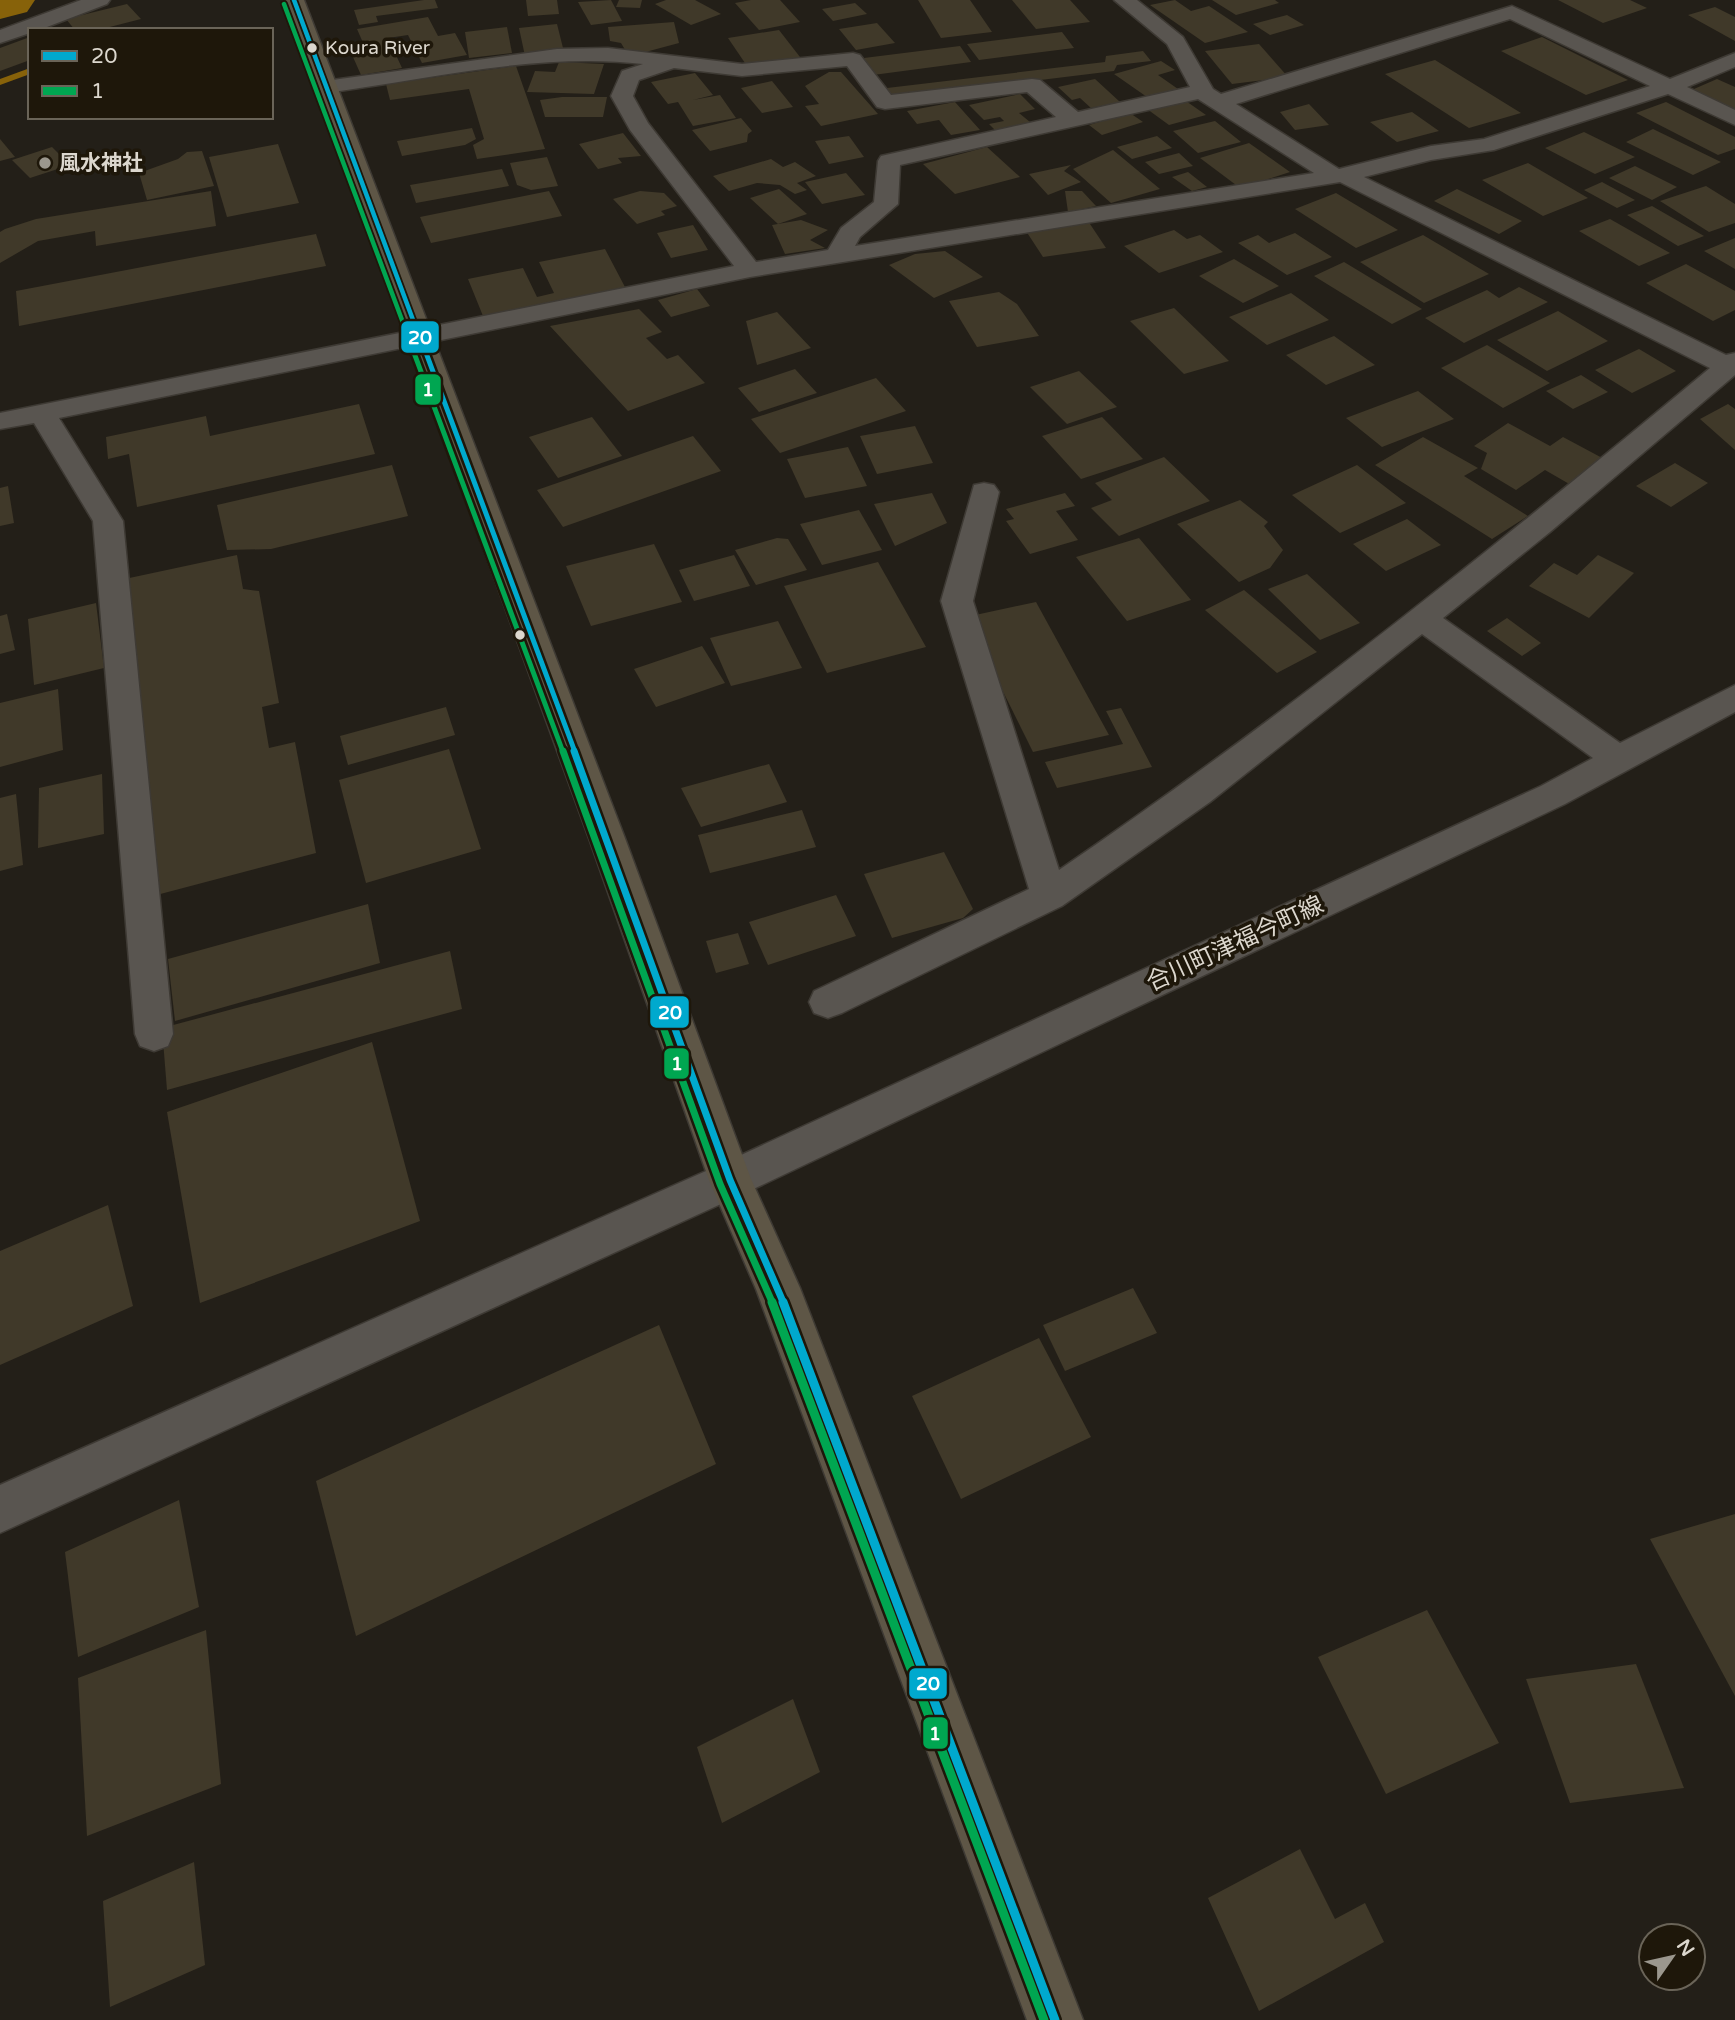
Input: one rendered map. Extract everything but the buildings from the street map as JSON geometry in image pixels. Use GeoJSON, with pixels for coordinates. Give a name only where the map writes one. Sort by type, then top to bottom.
{"type":"FeatureCollection","features":[{"type":"Feature","properties":{"kind":"highway"},"geometry":{"type":"LineString","coordinates":[[294,0],[608,841],[730,1180],[778,1288],[1055,2020]]}},
{"type":"Feature","properties":{"kind":"street"},"geometry":{"type":"LineString","coordinates":[[0,37],[100,0]]}},
{"type":"Feature","properties":{"kind":"street"},"geometry":{"type":"LineString","coordinates":[[828,1002],[1049,896],[1198,793],[1540,525],[1731,364],[1339,176],[1211,97],[1176,41],[1124,0]]}},
{"type":"Feature","properties":{"kind":"street"},"geometry":{"type":"LineString","coordinates":[[838,255],[850,233],[886,204],[889,161],[1071,118],[1211,97],[1512,12],[1735,118]]}},
{"type":"Feature","properties":{"kind":"street"},"geometry":{"type":"LineString","coordinates":[[326,87],[557,55],[608,54],[742,71],[853,59],[885,102],[1032,85],[1071,118]]}},
{"type":"Feature","properties":{"kind":"street"},"geometry":{"type":"LineString","coordinates":[[0,421],[750,270],[1339,176],[1431,153],[1486,145],[1671,86],[1735,59]]}},
{"type":"Feature","properties":{"kind":"street"},"geometry":{"type":"LineString","coordinates":[[673,62],[630,76],[622,96],[638,125],[750,270]]}},
{"type":"Feature","properties":{"kind":"street"},"geometry":{"type":"LineString","coordinates":[[41,411],[108,521],[154,1034]]}},
{"type":"Feature","properties":{"kind":"street"},"geometry":{"type":"LineString","coordinates":[[984,492],[957,601],[1049,896]]}},
{"type":"Feature","properties":{"kind":"street"},"geometry":{"type":"LineString","coordinates":[[1420,617],[1618,759]]}},
{"type":"Feature","properties":{"kind":"street","name":"合川町津福今町線"},"geometry":{"type":"LineString","coordinates":[[0,1509],[730,1180],[1553,795],[1735,696]]}},
{"type":"Feature","properties":{"kind":"waterway","name":"Koura River"},"geometry":{"type":"LineString","coordinates":[[0,2],[7,0]]}},
{"type":"Feature","properties":{"kind":"waterway"},"geometry":{"type":"LineString","coordinates":[[0,82],[28,72]]}},
{"type":"Feature","properties":{"kind":"transit line","name":"20"},"geometry":{"type":"LineString","coordinates":[[294,0],[608,841],[730,1180],[778,1288],[1055,2020]]}},
{"type":"Feature","properties":{"kind":"transit line","name":"1"},"geometry":{"type":"LineString","coordinates":[[284,4],[598,845],[720,1184],[768,1292],[1044,2020]]}},
{"type":"Feature","properties":{"kind":"place","name":"Koura River"},"geometry":{"type":"Point","coordinates":[312,48]}},
{"type":"Feature","properties":{"kind":"place","name":"風水神社"},"geometry":{"type":"Point","coordinates":[45,163]}}]}
